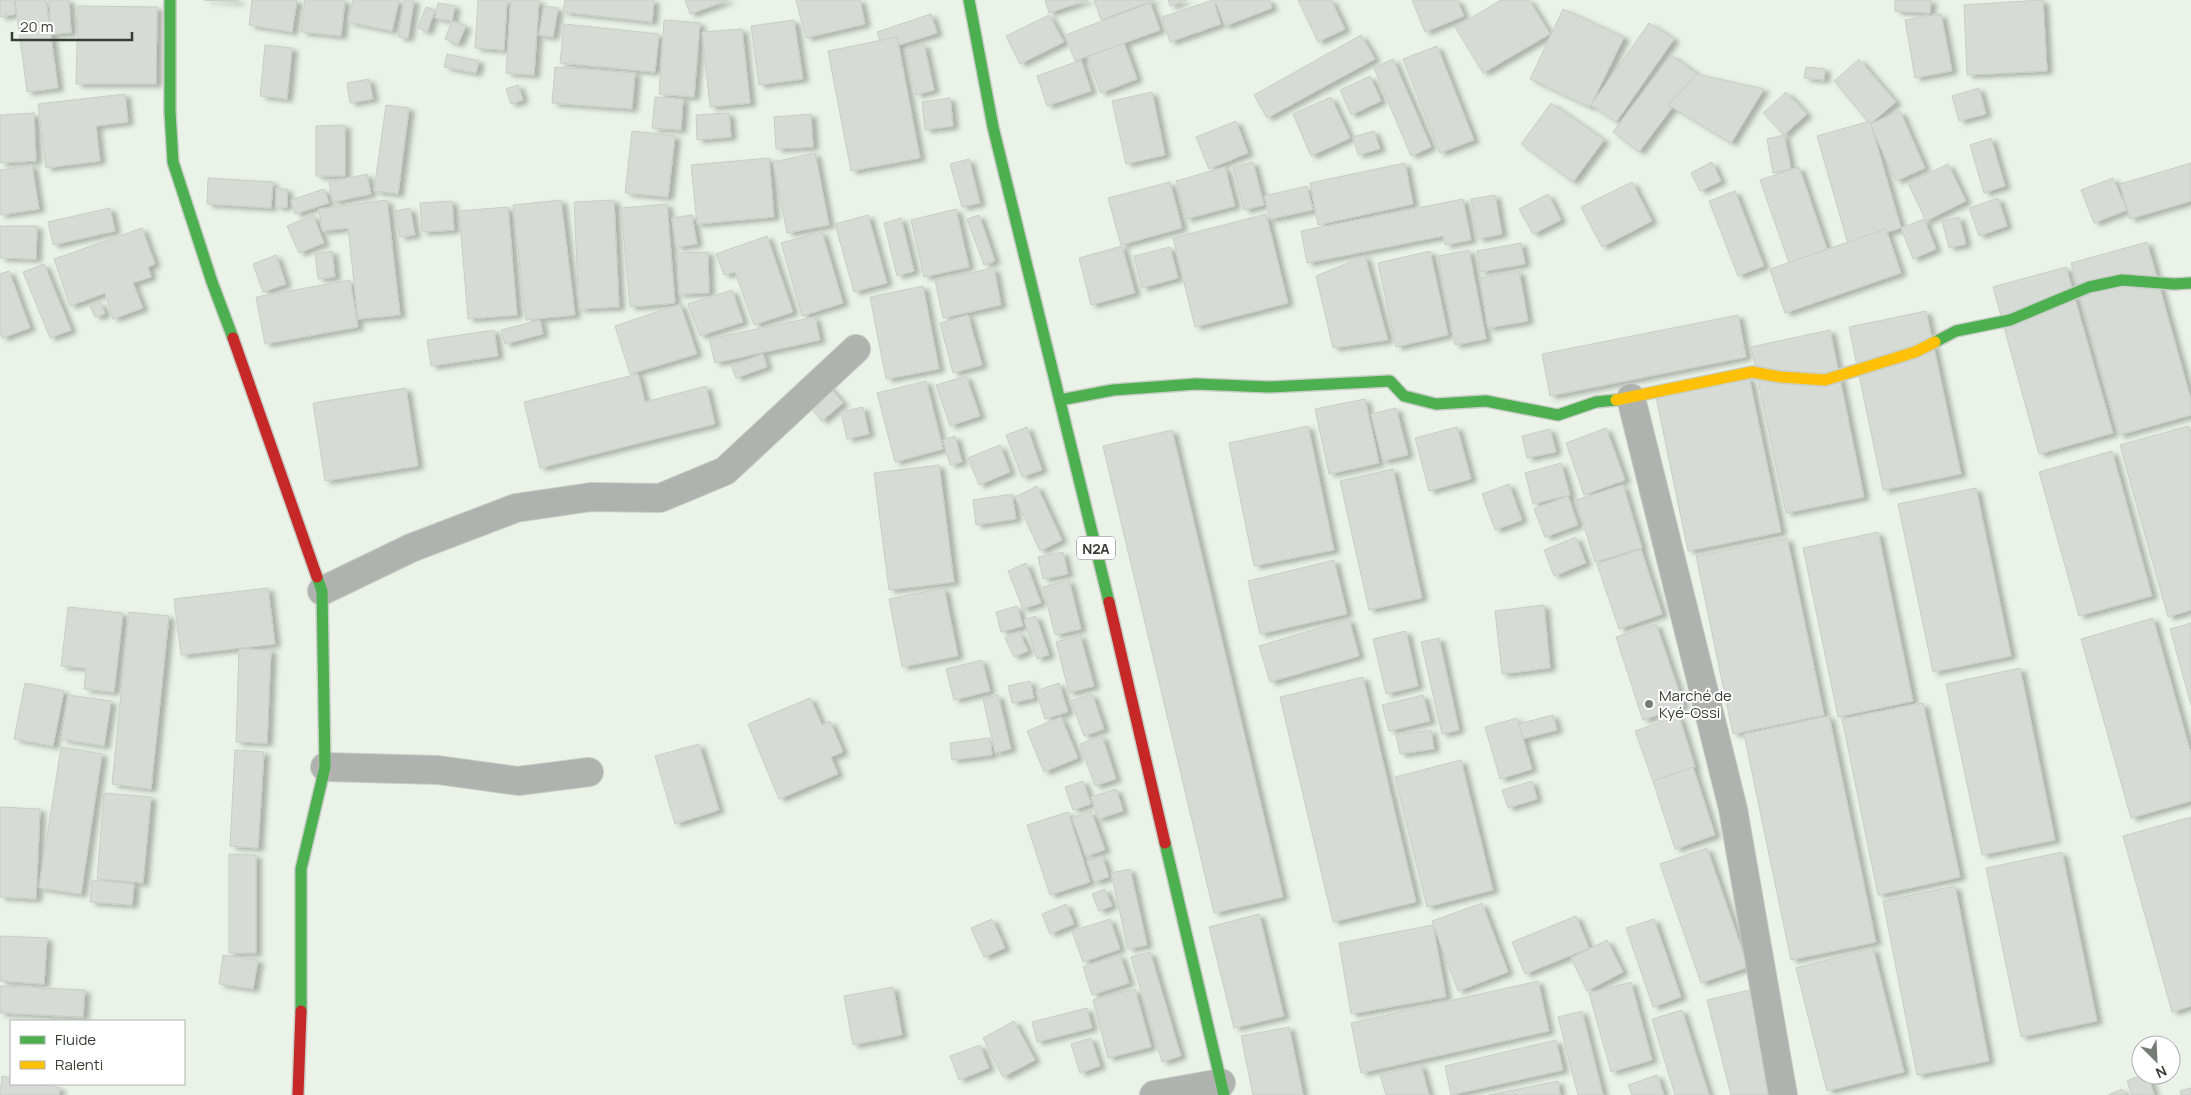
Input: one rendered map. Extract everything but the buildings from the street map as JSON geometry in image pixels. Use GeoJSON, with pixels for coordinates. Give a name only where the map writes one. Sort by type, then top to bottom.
{"type":"FeatureCollection","features":[{"type":"Feature","properties":{"kind":"main road"},"geometry":{"type":"LineString","coordinates":[[170,0],[170,112],[173,162],[212,282],[256,397],[322,591],[325,767],[301,869],[301,1022],[298,1095]]}},
{"type":"Feature","properties":{"kind":"main road","name":"N2A"},"geometry":{"type":"LineString","coordinates":[[969,0],[993,127],[1060,400],[1222,1089]]}},
{"type":"Feature","properties":{"kind":"main road"},"geometry":{"type":"LineString","coordinates":[[1060,400],[1113,390],[1196,384],[1268,387],[1390,381],[1404,396],[1436,404],[1486,401],[1558,415],[1596,402],[1631,398],[1752,372],[1781,377],[1825,380],[1915,352],[1956,331],[2010,320],[2089,287],[2122,280],[2174,284],[2191,283]]}},
{"type":"Feature","properties":{"kind":"street"},"geometry":{"type":"LineString","coordinates":[[322,591],[411,548],[516,508],[591,497],[660,498],[725,471],[856,349]]}},
{"type":"Feature","properties":{"kind":"street"},"geometry":{"type":"LineString","coordinates":[[1631,398],[1733,808],[1783,1095]]}},
{"type":"Feature","properties":{"kind":"street"},"geometry":{"type":"LineString","coordinates":[[325,767],[438,770],[518,780],[588,772]]}},
{"type":"Feature","properties":{"kind":"street"},"geometry":{"type":"LineString","coordinates":[[1154,1095],[1222,1089]]}},
{"type":"Feature","properties":{"kind":"traffic: fast"},"geometry":{"type":"LineString","coordinates":[[170,0],[170,112],[173,162],[212,282],[233,338]]}},
{"type":"Feature","properties":{"kind":"traffic: fast"},"geometry":{"type":"LineString","coordinates":[[969,0],[993,127],[1109,602]]}},
{"type":"Feature","properties":{"kind":"traffic: fast"},"geometry":{"type":"LineString","coordinates":[[1935,342],[1956,331],[2010,320],[2089,287],[2122,280],[2174,284],[2191,283]]}},
{"type":"Feature","properties":{"kind":"traffic: fast"},"geometry":{"type":"LineString","coordinates":[[1060,400],[1113,390],[1196,384],[1269,387],[1390,381],[1404,396],[1436,404],[1486,401],[1558,415],[1596,402],[1616,400]]}},
{"type":"Feature","properties":{"kind":"traffic: fast"},"geometry":{"type":"LineString","coordinates":[[301,1011],[301,869],[325,767],[322,591],[317,577]]}},
{"type":"Feature","properties":{"kind":"traffic: fast"},"geometry":{"type":"LineString","coordinates":[[1165,843],[1224,1095]]}},
{"type":"Feature","properties":{"kind":"traffic: slow"},"geometry":{"type":"LineString","coordinates":[[1616,400],[1752,372],[1781,377],[1825,380],[1915,352],[1935,342]]}},
{"type":"Feature","properties":{"kind":"traffic: jam"},"geometry":{"type":"LineString","coordinates":[[233,338],[317,577]]}},
{"type":"Feature","properties":{"kind":"traffic: jam"},"geometry":{"type":"LineString","coordinates":[[1109,602],[1165,843]]}},
{"type":"Feature","properties":{"kind":"traffic: jam"},"geometry":{"type":"LineString","coordinates":[[298,1095],[301,1011]]}},
{"type":"Feature","properties":{"kind":"place","name":"Marché de Kyé-Ossi"},"geometry":{"type":"Point","coordinates":[1649,704]}}]}
